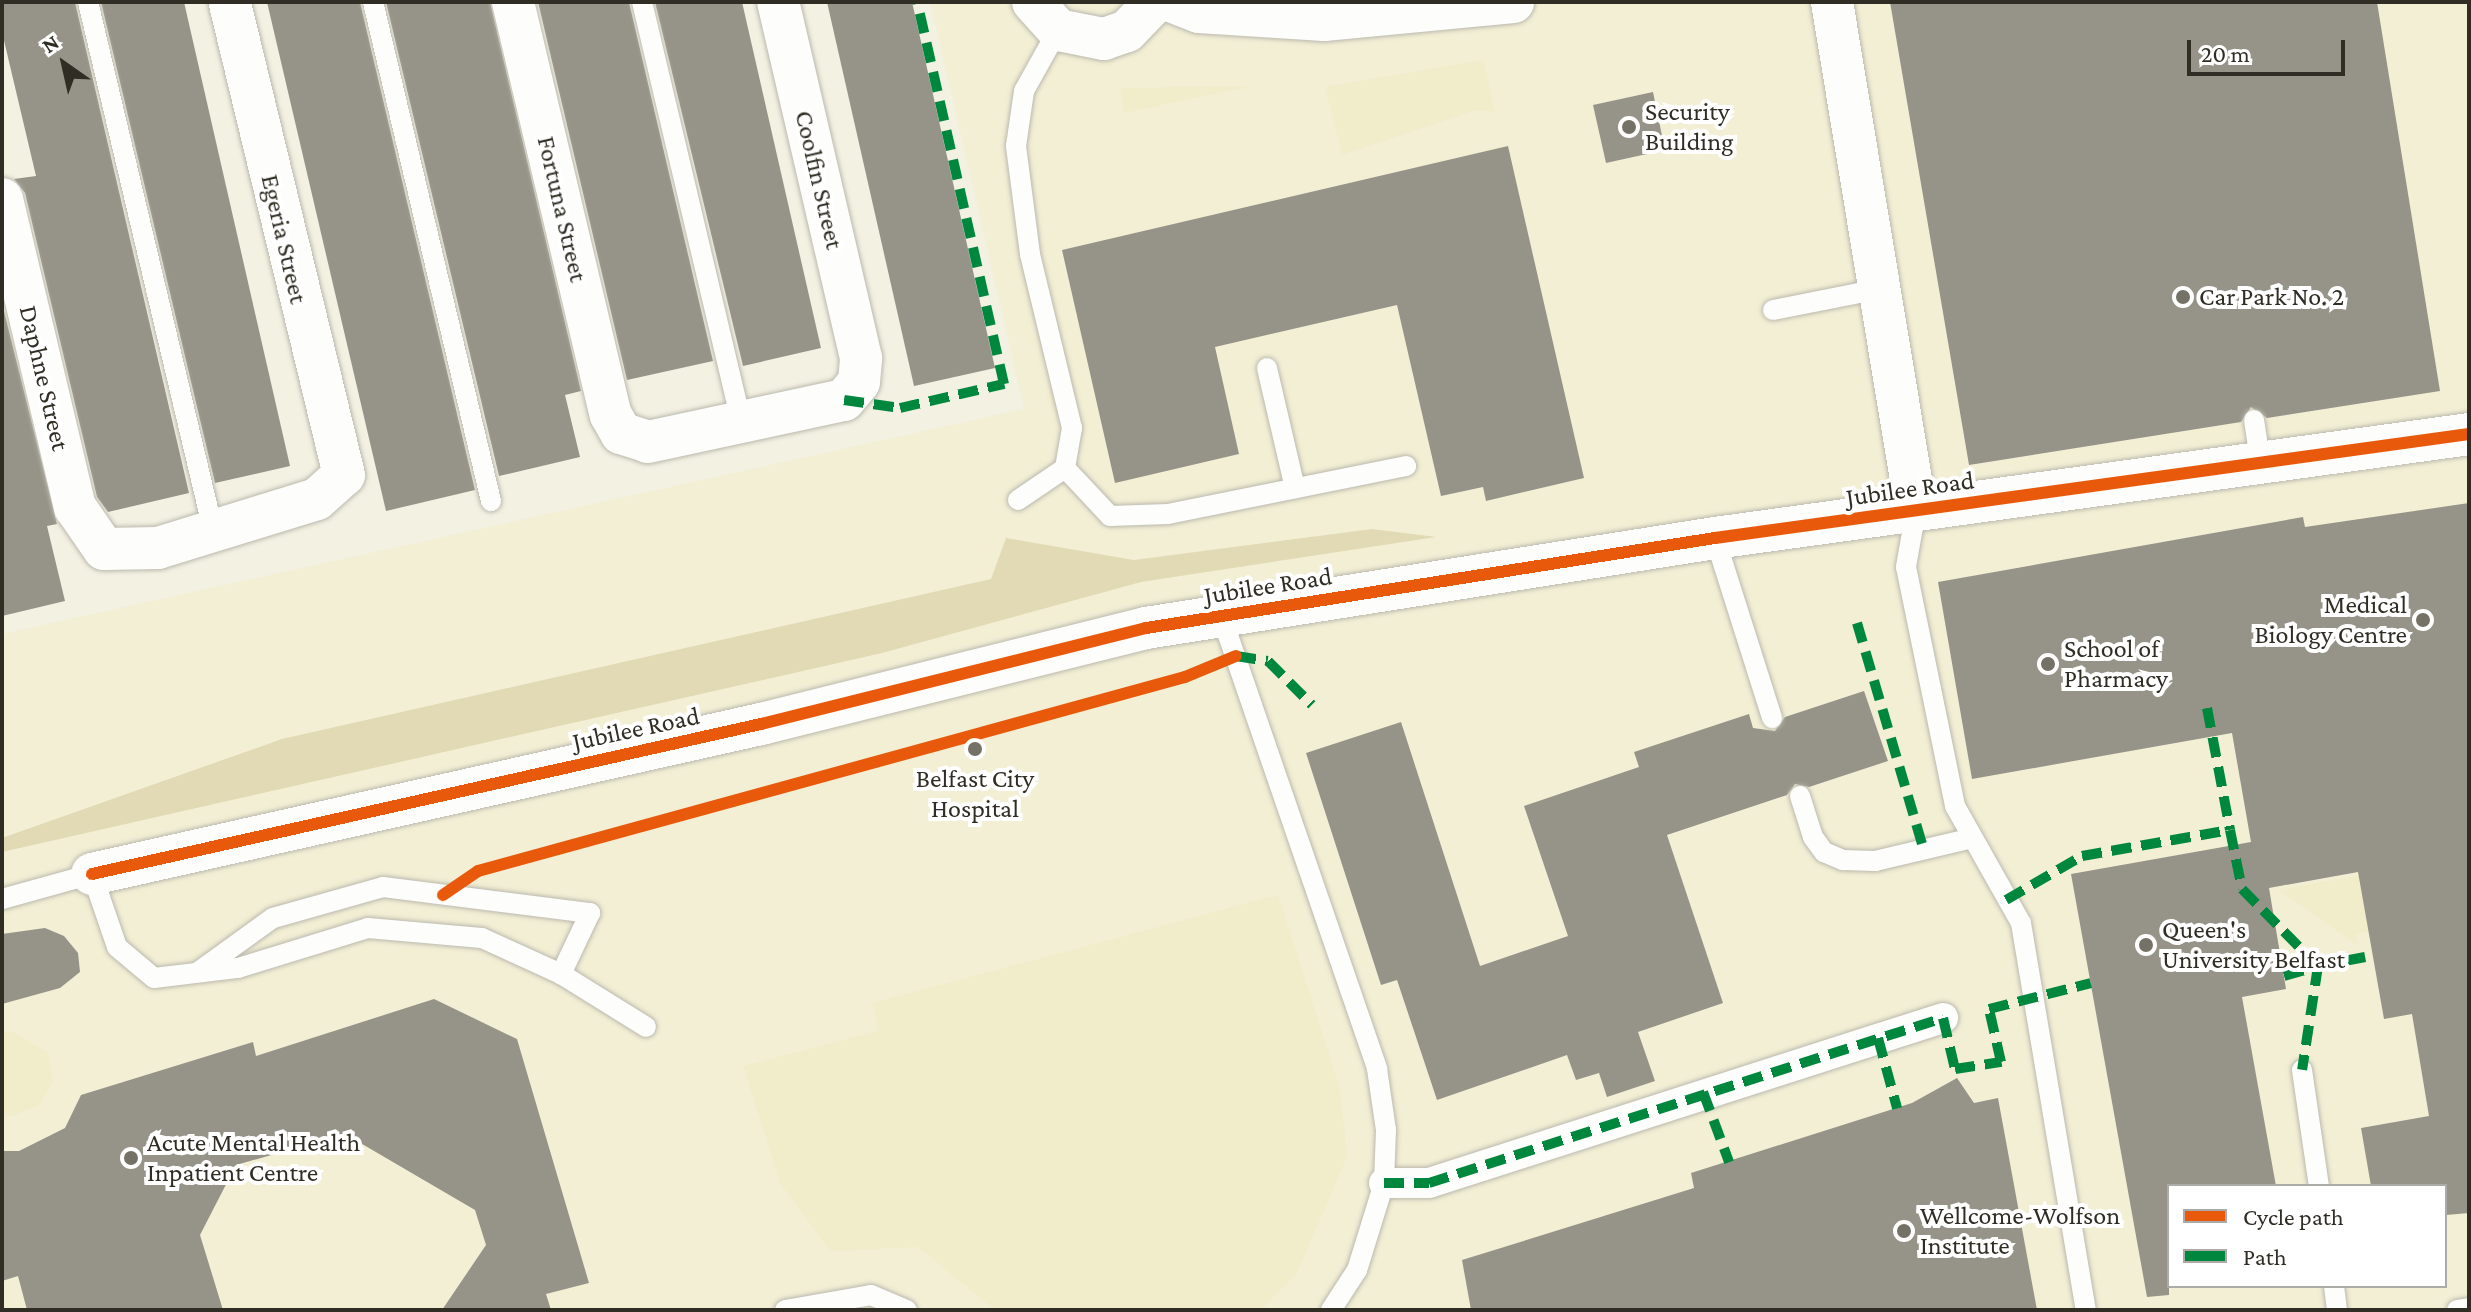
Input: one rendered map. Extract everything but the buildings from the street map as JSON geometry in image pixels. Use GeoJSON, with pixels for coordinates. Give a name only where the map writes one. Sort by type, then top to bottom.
{"type":"FeatureCollection","features":[{"type":"Feature","properties":{"kind":"street","name":"Egeria Street"},"geometry":{"type":"LineString","coordinates":[[213,530],[317,499],[344,475],[230,2]]}},
{"type":"Feature","properties":{"kind":"street","name":"Fortuna Street"},"geometry":{"type":"LineString","coordinates":[[513,2],[611,415],[621,433],[648,442],[741,422]]}},
{"type":"Feature","properties":{"kind":"street","name":"Coolfin Street"},"geometry":{"type":"LineString","coordinates":[[741,422],[844,400],[859,382],[861,358],[778,2]]}},
{"type":"Feature","properties":{"kind":"street"},"geometry":{"type":"LineString","coordinates":[[1045,16],[1104,39],[1127,31],[1155,2]]}},
{"type":"Feature","properties":{"kind":"street"},"geometry":{"type":"LineString","coordinates":[[1173,2],[1199,12],[1314,11],[1513,2]]}},
{"type":"Feature","properties":{"kind":"street"},"geometry":{"type":"LineString","coordinates":[[1832,2],[1916,510]]}},
{"type":"Feature","properties":{"kind":"street","name":"Daphne Street"},"geometry":{"type":"LineString","coordinates":[[2,199],[75,507],[104,549],[158,548],[213,530]]}},
{"type":"Feature","properties":{"kind":"street","name":"Jubilee Road"},"geometry":{"type":"LineString","coordinates":[[92,874],[1221,615],[1715,538],[2261,466],[2469,434]]}},
{"type":"Feature","properties":{"kind":"street"},"geometry":{"type":"LineString","coordinates":[[1384,1183],[1429,1183],[1943,1018]]}},
{"type":"Feature","properties":{"kind":"lane"},"geometry":{"type":"LineString","coordinates":[[88,2],[213,530]]}},
{"type":"Feature","properties":{"kind":"lane"},"geometry":{"type":"LineString","coordinates":[[373,2],[491,501]]}},
{"type":"Feature","properties":{"kind":"lane"},"geometry":{"type":"LineString","coordinates":[[642,2],[741,422]]}},
{"type":"Feature","properties":{"kind":"lane"},"geometry":{"type":"LineString","coordinates":[[1018,500],[1065,468],[1072,428],[1030,254],[1016,146],[1024,91],[1045,16]]}},
{"type":"Feature","properties":{"kind":"lane"},"geometry":{"type":"LineString","coordinates":[[1773,310],[1879,289]]}},
{"type":"Feature","properties":{"kind":"lane"},"geometry":{"type":"LineString","coordinates":[[1267,368],[1295,488]]}},
{"type":"Feature","properties":{"kind":"lane"},"geometry":{"type":"LineString","coordinates":[[2254,420],[2261,466]]}},
{"type":"Feature","properties":{"kind":"lane"},"geometry":{"type":"LineString","coordinates":[[1065,468],[1110,516],[1168,514],[1406,466]]}},
{"type":"Feature","properties":{"kind":"lane"},"geometry":{"type":"LineString","coordinates":[[1916,510],[1906,567],[1955,806],[1969,839],[2021,923],[2086,1310]]}},
{"type":"Feature","properties":{"kind":"lane"},"geometry":{"type":"LineString","coordinates":[[1715,538],[1772,718]]}},
{"type":"Feature","properties":{"kind":"lane"},"geometry":{"type":"LineString","coordinates":[[1221,615],[1377,1069],[1386,1130],[1384,1183],[1357,1270],[1331,1310]]}},
{"type":"Feature","properties":{"kind":"lane"},"geometry":{"type":"LineString","coordinates":[[1800,796],[1813,837],[1824,852],[1843,860],[1875,861],[1969,839]]}},
{"type":"Feature","properties":{"kind":"lane"},"geometry":{"type":"LineString","coordinates":[[2,899],[92,874],[117,947],[154,978],[238,968],[368,928],[482,938],[561,974],[646,1027]]}},
{"type":"Feature","properties":{"kind":"lane"},"geometry":{"type":"LineString","coordinates":[[198,972],[273,918],[383,887],[590,913],[561,974]]}},
{"type":"Feature","properties":{"kind":"lane"},"geometry":{"type":"LineString","coordinates":[[2302,1070],[2319,1184]]}},
{"type":"Feature","properties":{"kind":"lane"},"geometry":{"type":"LineString","coordinates":[[2334,1288],[2337,1310]]}},
{"type":"Feature","properties":{"kind":"lane"},"geometry":{"type":"LineString","coordinates":[[785,1310],[871,1295],[907,1310]]}},
{"type":"Feature","properties":{"kind":"lane"},"geometry":{"type":"LineString","coordinates":[[2457,1310],[2469,1308]]}},
{"type":"Feature","properties":{"kind":"shaded area","name":"Belfast City Hospital"},"geometry":{"type":"Polygon","coordinates":[[[930,2],[2469,2],[2469,1310],[2,1310],[2,634],[1024,409],[930,2]]]}},
{"type":"Feature","properties":{"kind":"shaded area"},"geometry":{"type":"Polygon","coordinates":[[[1483,60],[1495,112],[1476,110],[1342,155],[1325,87],[1483,60]]]}},
{"type":"Feature","properties":{"kind":"shaded area"},"geometry":{"type":"Polygon","coordinates":[[[1251,86],[1124,113],[1120,88],[1251,86]]]}},
{"type":"Feature","properties":{"kind":"shaded area"},"geometry":{"type":"Polygon","coordinates":[[[1372,529],[1436,537],[1141,582],[882,653],[2,852],[2,838],[282,739],[991,579],[1006,538],[1134,560],[1372,529]]]}},
{"type":"Feature","properties":{"kind":"shaded area"},"geometry":{"type":"Polygon","coordinates":[[[2469,856],[2469,913],[2356,934],[2357,945],[2278,890],[2469,856]]]}},
{"type":"Feature","properties":{"kind":"shaded area"},"geometry":{"type":"Polygon","coordinates":[[[1278,895],[1340,1088],[1347,1157],[1297,1273],[1261,1310],[995,1310],[918,1247],[830,1251],[780,1183],[743,1066],[879,1031],[872,1003],[1278,895]]]}},
{"type":"Feature","properties":{"kind":"shaded area"},"geometry":{"type":"Polygon","coordinates":[[[13,1031],[48,1053],[53,1082],[38,1106],[12,1116],[2,1115],[2,1033],[13,1031]]]}},
{"type":"Feature","properties":{"kind":"marked path"},"geometry":{"type":"LineString","coordinates":[[844,400],[900,408],[1004,384],[917,2]]}},
{"type":"Feature","properties":{"kind":"marked path"},"geometry":{"type":"LineString","coordinates":[[1857,623],[1924,850]]}},
{"type":"Feature","properties":{"kind":"marked path"},"geometry":{"type":"LineString","coordinates":[[1236,656],[1268,661],[1312,705]]}},
{"type":"Feature","properties":{"kind":"marked path"},"geometry":{"type":"LineString","coordinates":[[2207,708],[2230,830]]}},
{"type":"Feature","properties":{"kind":"marked path"},"geometry":{"type":"LineString","coordinates":[[2006,900],[2082,856],[2230,830],[2242,889],[2318,966],[2365,957]]}},
{"type":"Feature","properties":{"kind":"marked path"},"geometry":{"type":"LineString","coordinates":[[2284,976],[2318,966],[2302,1070]]}},
{"type":"Feature","properties":{"kind":"marked path"},"geometry":{"type":"LineString","coordinates":[[1384,1183],[1429,1183],[1943,1018],[1955,1069],[2001,1062],[1989,1009],[2091,983]]}},
{"type":"Feature","properties":{"kind":"marked path"},"geometry":{"type":"LineString","coordinates":[[1878,1038],[1897,1108]]}},
{"type":"Feature","properties":{"kind":"marked path"},"geometry":{"type":"LineString","coordinates":[[1703,1092],[1729,1162]]}},
{"type":"Feature","properties":{"kind":"cycle path"},"geometry":{"type":"LineString","coordinates":[[92,874],[761,724],[1146,628],[1715,538],[2469,434]]}},
{"type":"Feature","properties":{"kind":"cycle path"},"geometry":{"type":"LineString","coordinates":[[443,895],[478,871],[1185,677],[1236,656]]}},
{"type":"Feature","properties":{"kind":"place","name":"Security Building"},"geometry":{"type":"Point","coordinates":[1629,127]}},
{"type":"Feature","properties":{"kind":"place","name":"Car Park No. 2"},"geometry":{"type":"Point","coordinates":[2183,297]}},
{"type":"Feature","properties":{"kind":"place","name":"Medical Biology Centre"},"geometry":{"type":"Point","coordinates":[2423,620]}},
{"type":"Feature","properties":{"kind":"place","name":"School of Pharmacy"},"geometry":{"type":"Point","coordinates":[2048,664]}},
{"type":"Feature","properties":{"kind":"place","name":"Belfast City Hospital"},"geometry":{"type":"Point","coordinates":[975,749]}},
{"type":"Feature","properties":{"kind":"place","name":"Queen's University Belfast"},"geometry":{"type":"Point","coordinates":[2146,945]}},
{"type":"Feature","properties":{"kind":"place","name":"Acute Mental Health Inpatient Centre"},"geometry":{"type":"Point","coordinates":[131,1158]}},
{"type":"Feature","properties":{"kind":"place","name":"Wellcome-Wolfson Institute"},"geometry":{"type":"Point","coordinates":[1904,1231]}}]}
